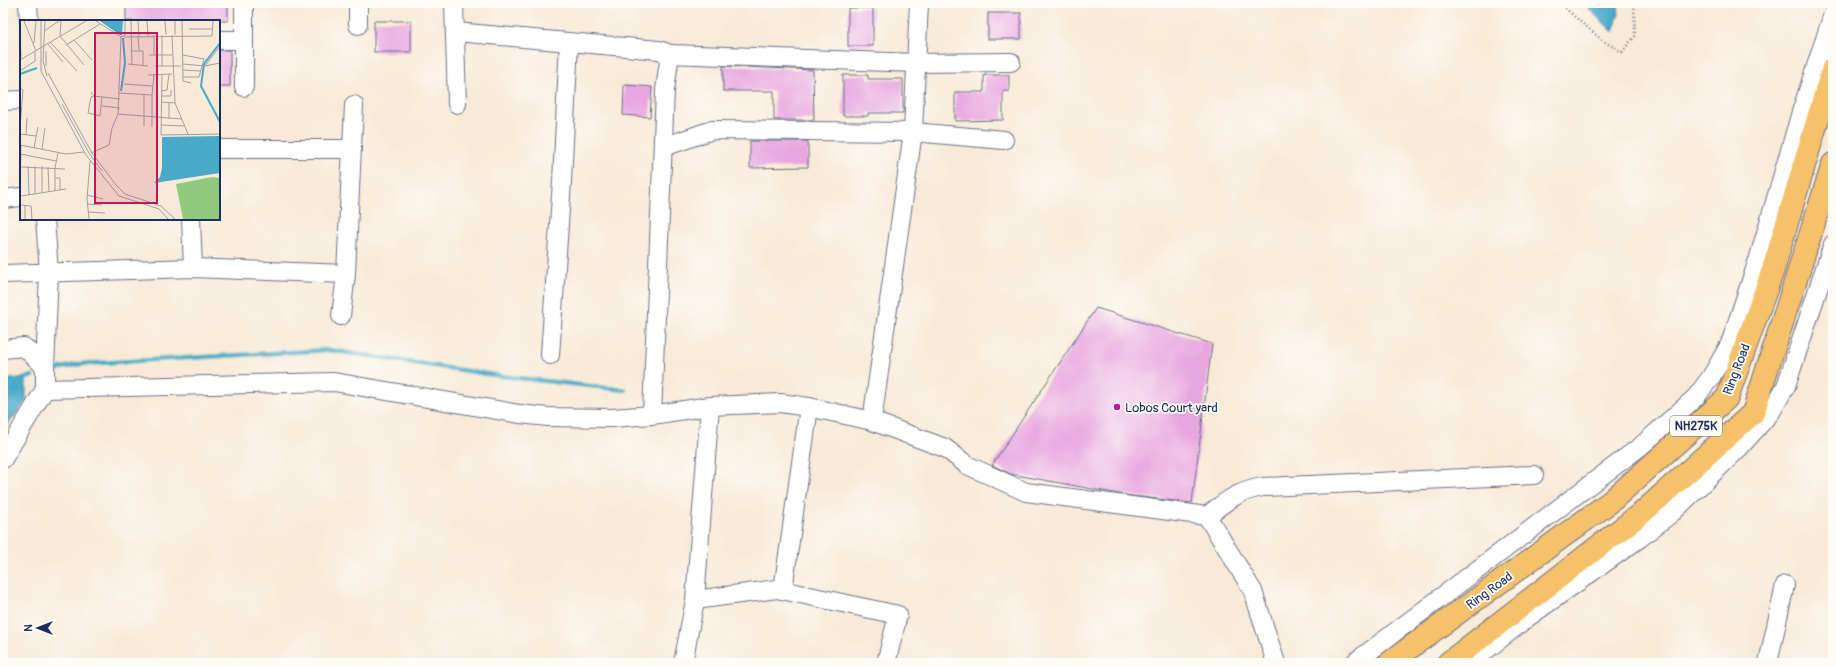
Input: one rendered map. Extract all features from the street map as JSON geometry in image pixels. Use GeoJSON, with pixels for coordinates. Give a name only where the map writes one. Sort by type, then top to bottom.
{"type":"FeatureCollection","features":[{"type":"Feature","properties":{"kind":"highway","name":"Ring Road"},"geometry":{"type":"LineString","coordinates":[[1389,663],[1610,502],[1727,398],[1773,270],[1833,68]]}},
{"type":"Feature","properties":{"kind":"highway","name":"NH275K"},"geometry":{"type":"LineString","coordinates":[[1448,663],[1648,520],[1753,413],[1833,164]]}},
{"type":"Feature","properties":{"kind":"street"},"geometry":{"type":"LineString","coordinates":[[28,3],[29,20]]}},
{"type":"Feature","properties":{"kind":"street"},"geometry":{"type":"LineString","coordinates":[[244,3],[244,87]]}},
{"type":"Feature","properties":{"kind":"street"},"geometry":{"type":"LineString","coordinates":[[358,3],[358,25]]}},
{"type":"Feature","properties":{"kind":"street"},"geometry":{"type":"LineString","coordinates":[[454,3],[457,104]]}},
{"type":"Feature","properties":{"kind":"street"},"geometry":{"type":"LineString","coordinates":[[872,421],[913,132],[919,3]]}},
{"type":"Feature","properties":{"kind":"street"},"geometry":{"type":"LineString","coordinates":[[1354,663],[1641,446],[1696,397],[1711,377],[1730,344],[1759,257],[1801,112],[1833,14]]}},
{"type":"Feature","properties":{"kind":"street"},"geometry":{"type":"LineString","coordinates":[[456,32],[659,50],[670,54],[916,63],[1011,62]]}},
{"type":"Feature","properties":{"kind":"street"},"geometry":{"type":"LineString","coordinates":[[220,40],[244,40]]}},
{"type":"Feature","properties":{"kind":"street"},"geometry":{"type":"LineString","coordinates":[[550,355],[562,181],[569,42]]}},
{"type":"Feature","properties":{"kind":"street"},"geometry":{"type":"LineString","coordinates":[[652,415],[666,90],[670,54]]}},
{"type":"Feature","properties":{"kind":"street"},"geometry":{"type":"LineString","coordinates":[[3,101],[20,100]]}},
{"type":"Feature","properties":{"kind":"street"},"geometry":{"type":"LineString","coordinates":[[341,316],[346,274],[354,105]]}},
{"type":"Feature","properties":{"kind":"street"},"geometry":{"type":"LineString","coordinates":[[664,147],[712,130],[913,132],[1004,140]]}},
{"type":"Feature","properties":{"kind":"street"},"geometry":{"type":"LineString","coordinates":[[220,149],[352,149]]}},
{"type":"Feature","properties":{"kind":"street"},"geometry":{"type":"LineString","coordinates":[[3,198],[20,197]]}},
{"type":"Feature","properties":{"kind":"street"},"geometry":{"type":"LineString","coordinates":[[3,459],[45,389],[44,367],[49,272],[45,220]]}},
{"type":"Feature","properties":{"kind":"street"},"geometry":{"type":"LineString","coordinates":[[192,220],[193,268]]}},
{"type":"Feature","properties":{"kind":"street"},"geometry":{"type":"LineString","coordinates":[[1470,663],[1648,520],[1673,512],[1740,447],[1771,412],[1786,386],[1833,244]]}},
{"type":"Feature","properties":{"kind":"street"},"geometry":{"type":"LineString","coordinates":[[3,274],[193,268],[346,274]]}},
{"type":"Feature","properties":{"kind":"street"},"geometry":{"type":"LineString","coordinates":[[3,349],[24,347],[44,367]]}},
{"type":"Feature","properties":{"kind":"street"},"geometry":{"type":"LineString","coordinates":[[45,389],[334,382],[541,416],[612,418],[652,415],[710,406],[780,403],[809,407],[872,421],[945,448],[967,465],[1026,492],[1208,516],[1235,495],[1247,489],[1263,487],[1534,475]]}},
{"type":"Feature","properties":{"kind":"street"},"geometry":{"type":"LineString","coordinates":[[683,663],[695,600],[710,406]]}},
{"type":"Feature","properties":{"kind":"street"},"geometry":{"type":"LineString","coordinates":[[783,590],[809,407]]}},
{"type":"Feature","properties":{"kind":"street"},"geometry":{"type":"LineString","coordinates":[[1208,516],[1253,591],[1276,663]]}},
{"type":"Feature","properties":{"kind":"street"},"geometry":{"type":"LineString","coordinates":[[1768,663],[1785,585]]}},
{"type":"Feature","properties":{"kind":"street"},"geometry":{"type":"LineString","coordinates":[[695,600],[778,589],[898,615],[886,663]]}},
{"type":"Feature","properties":{"kind":"path"},"geometry":{"type":"LineString","coordinates":[[1559,3],[1602,41],[1622,52],[1635,36],[1634,3]]}},
{"type":"Feature","properties":{"kind":"water"},"geometry":{"type":"Polygon","coordinates":[[[1583,3],[1618,3],[1619,14],[1613,32],[1583,3]]]}},
{"type":"Feature","properties":{"kind":"water"},"geometry":{"type":"Polygon","coordinates":[[[26,377],[26,401],[3,431],[3,380],[26,377]]]}},
{"type":"Feature","properties":{"kind":"building"},"geometry":{"type":"Polygon","coordinates":[[[126,3],[228,3],[228,21],[126,20],[126,3]]]}},
{"type":"Feature","properties":{"kind":"building"},"geometry":{"type":"Polygon","coordinates":[[[848,8],[873,8],[873,46],[848,46],[848,8]]]}},
{"type":"Feature","properties":{"kind":"building"},"geometry":{"type":"Polygon","coordinates":[[[988,13],[1021,13],[1021,39],[988,39],[988,13]]]}},
{"type":"Feature","properties":{"kind":"building"},"geometry":{"type":"Polygon","coordinates":[[[374,21],[411,21],[411,52],[374,52],[374,21]]]}},
{"type":"Feature","properties":{"kind":"building"},"geometry":{"type":"Polygon","coordinates":[[[220,50],[230,50],[230,86],[220,86],[220,50]]]}},
{"type":"Feature","properties":{"kind":"building"},"geometry":{"type":"Polygon","coordinates":[[[723,66],[813,70],[814,120],[774,120],[774,91],[723,91],[723,66]]]}},
{"type":"Feature","properties":{"kind":"building"},"geometry":{"type":"Polygon","coordinates":[[[843,75],[868,75],[868,79],[903,79],[903,113],[868,113],[868,116],[843,116],[843,75]]]}},
{"type":"Feature","properties":{"kind":"building"},"geometry":{"type":"Polygon","coordinates":[[[984,75],[1009,75],[1009,91],[1003,91],[1003,120],[955,121],[955,92],[984,92],[984,75]]]}},
{"type":"Feature","properties":{"kind":"building"},"geometry":{"type":"Polygon","coordinates":[[[624,85],[652,87],[650,117],[623,115],[624,85]]]}},
{"type":"Feature","properties":{"kind":"building"},"geometry":{"type":"Polygon","coordinates":[[[750,141],[808,141],[808,167],[750,168],[750,141]]]}},
{"type":"Feature","properties":{"kind":"building","name":"Lobos Court yard"},"geometry":{"type":"Polygon","coordinates":[[[1096,308],[1212,344],[1192,503],[1125,495],[1011,474],[992,465],[1096,308]]]}},
{"type":"Feature","properties":{"kind":"waterway"},"geometry":{"type":"LineString","coordinates":[[57,369],[80,364],[329,350],[501,376],[625,390]]}},
{"type":"Feature","properties":{"kind":"waterway"},"geometry":{"type":"LineString","coordinates":[[22,380],[32,376]]}},
{"type":"Feature","properties":{"kind":"place","name":"Lobos Court yard"},"geometry":{"type":"Point","coordinates":[1117,407]}}]}
